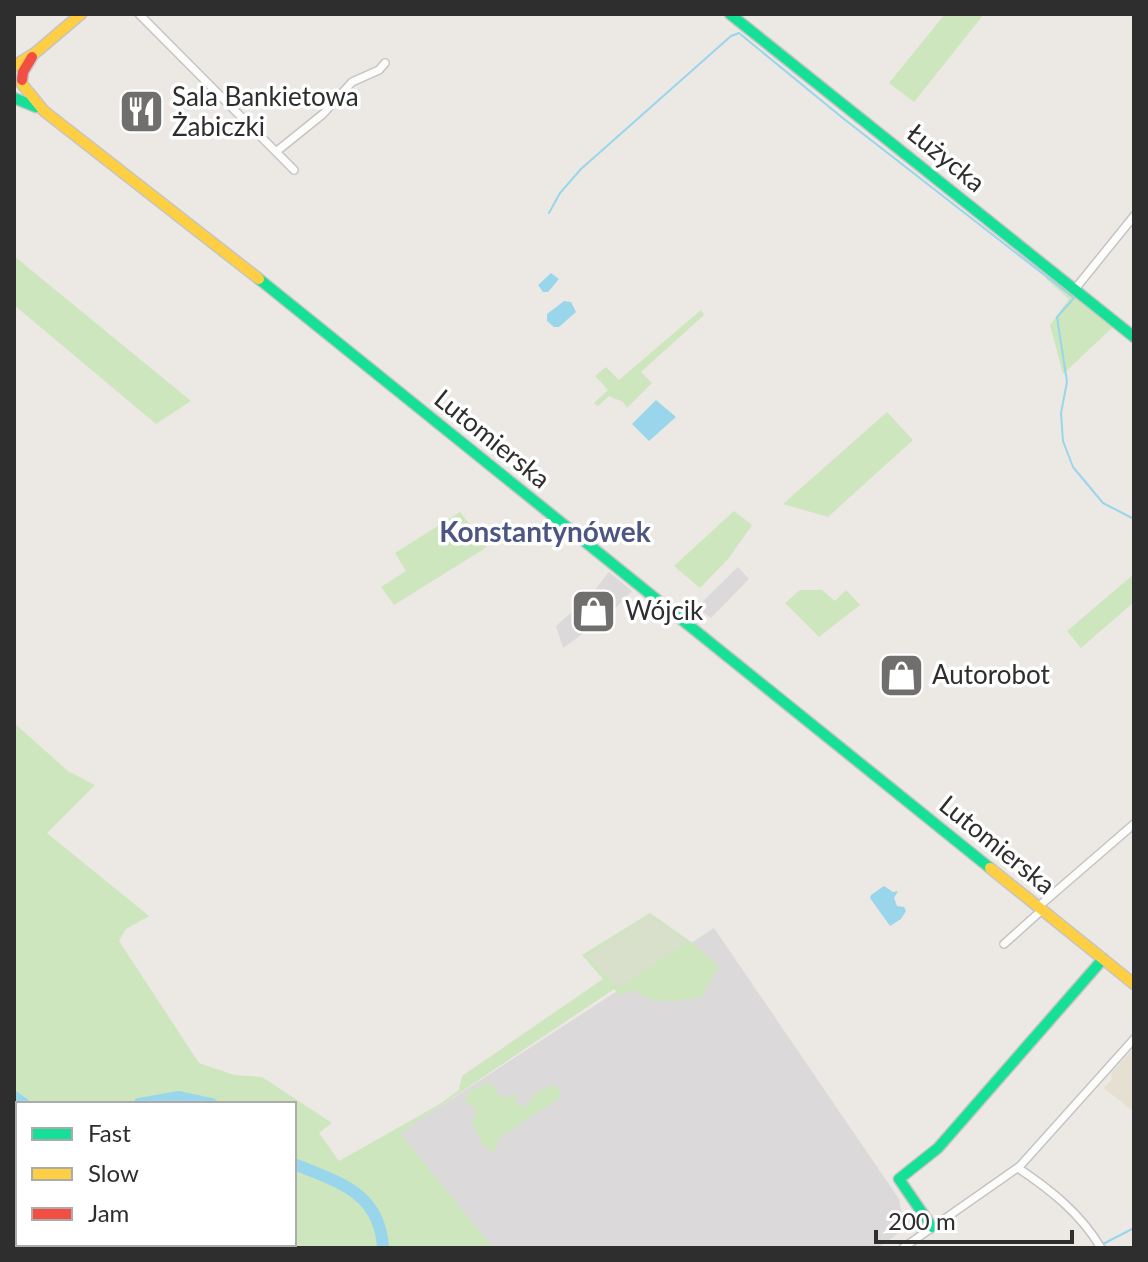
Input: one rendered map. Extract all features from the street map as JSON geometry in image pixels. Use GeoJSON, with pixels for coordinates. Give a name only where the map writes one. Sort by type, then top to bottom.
{"type":"FeatureCollection","features":[{"type":"Feature","properties":{"kind":"main road"},"geometry":{"type":"LineString","coordinates":[[14,68],[81,14]]}},
{"type":"Feature","properties":{"kind":"main road","name":"Łużycka"},"geometry":{"type":"LineString","coordinates":[[730,14],[1134,337]]}},
{"type":"Feature","properties":{"kind":"main road"},"geometry":{"type":"LineString","coordinates":[[14,97],[20,91],[23,72],[35,53]]}},
{"type":"Feature","properties":{"kind":"main road","name":"Lutomierska"},"geometry":{"type":"LineString","coordinates":[[14,68],[26,92],[44,111],[263,282],[1134,984]]}},
{"type":"Feature","properties":{"kind":"main road","name":"Lutomierska"},"geometry":{"type":"LineString","coordinates":[[14,97],[44,111]]}},
{"type":"Feature","properties":{"kind":"main road"},"geometry":{"type":"LineString","coordinates":[[932,1227],[899,1179],[938,1148],[1103,959]]}},
{"type":"Feature","properties":{"kind":"street"},"geometry":{"type":"LineString","coordinates":[[139,14],[294,170]]}},
{"type":"Feature","properties":{"kind":"street"},"geometry":{"type":"LineString","coordinates":[[277,151],[323,114],[352,82],[379,70],[385,63]]}},
{"type":"Feature","properties":{"kind":"street"},"geometry":{"type":"LineString","coordinates":[[1075,289],[1134,216]]}},
{"type":"Feature","properties":{"kind":"street"},"geometry":{"type":"LineString","coordinates":[[1004,944],[1040,908],[1045,898],[1134,824]]}},
{"type":"Feature","properties":{"kind":"street"},"geometry":{"type":"LineString","coordinates":[[903,1248],[1018,1168],[1134,1039]]}},
{"type":"Feature","properties":{"kind":"street"},"geometry":{"type":"LineString","coordinates":[[1018,1168],[1068,1206],[1091,1230],[1099,1244]]}},
{"type":"Feature","properties":{"kind":"shaded area"},"geometry":{"type":"Polygon","coordinates":[[[738,567],[749,579],[711,618],[697,607],[738,567]]]}},
{"type":"Feature","properties":{"kind":"shaded area","name":"Wójcik"},"geometry":{"type":"Polygon","coordinates":[[[609,572],[632,591],[609,615],[563,648],[556,626],[591,595],[609,572]]]}},
{"type":"Feature","properties":{"kind":"shaded area"},"geometry":{"type":"Polygon","coordinates":[[[714,928],[899,1199],[904,1229],[878,1248],[493,1248],[399,1133],[714,928]]]}},
{"type":"Feature","properties":{"kind":"shaded area"},"geometry":{"type":"Polygon","coordinates":[[[1134,1048],[1134,1112],[1104,1088],[1112,1079],[1111,1073],[1134,1048]]]}},
{"type":"Feature","properties":{"kind":"green space"},"geometry":{"type":"Polygon","coordinates":[[[945,14],[984,14],[914,102],[889,83],[945,14]]]}},
{"type":"Feature","properties":{"kind":"green space"},"geometry":{"type":"Polygon","coordinates":[[[14,256],[191,401],[156,424],[14,305],[14,256]]]}},
{"type":"Feature","properties":{"kind":"green space"},"geometry":{"type":"Polygon","coordinates":[[[1052,275],[1115,325],[1063,374],[1050,325],[1069,299],[1046,279],[1052,275]]]}},
{"type":"Feature","properties":{"kind":"green space"},"geometry":{"type":"Polygon","coordinates":[[[701,310],[704,315],[641,372],[652,383],[627,408],[623,402],[609,396],[598,406],[594,403],[608,390],[595,376],[606,367],[619,380],[701,310]]]}},
{"type":"Feature","properties":{"kind":"green space"},"geometry":{"type":"Polygon","coordinates":[[[887,412],[913,440],[828,517],[783,504],[887,412]]]}},
{"type":"Feature","properties":{"kind":"green space"},"geometry":{"type":"Polygon","coordinates":[[[734,511],[752,525],[729,558],[700,588],[674,566],[734,511]]]}},
{"type":"Feature","properties":{"kind":"green space"},"geometry":{"type":"Polygon","coordinates":[[[460,512],[487,547],[394,605],[381,587],[406,571],[395,553],[460,512]]]}},
{"type":"Feature","properties":{"kind":"green space"},"geometry":{"type":"Polygon","coordinates":[[[1134,574],[1134,602],[1081,648],[1067,631],[1134,574]]]}},
{"type":"Feature","properties":{"kind":"green space"},"geometry":{"type":"Polygon","coordinates":[[[800,590],[822,590],[835,601],[846,590],[860,605],[819,637],[785,603],[800,590]]]}},
{"type":"Feature","properties":{"kind":"green space"},"geometry":{"type":"Polygon","coordinates":[[[14,723],[68,771],[95,785],[47,833],[149,916],[126,929],[119,941],[199,1063],[234,1075],[262,1077],[332,1123],[319,1133],[339,1161],[440,1104],[459,1090],[462,1076],[603,979],[582,955],[650,913],[719,966],[702,997],[658,1001],[634,990],[619,995],[614,989],[400,1133],[493,1248],[14,1248],[14,723]]]}},
{"type":"Feature","properties":{"kind":"green space"},"geometry":{"type":"Polygon","coordinates":[[[650,915],[687,942],[618,988],[586,956],[650,915]]]}},
{"type":"Feature","properties":{"kind":"green space"},"geometry":{"type":"Polygon","coordinates":[[[490,1082],[500,1096],[517,1093],[516,1106],[520,1103],[524,1107],[528,1105],[538,1092],[553,1085],[560,1089],[560,1098],[500,1137],[493,1153],[481,1143],[472,1123],[476,1109],[465,1102],[469,1091],[490,1082]]]}},
{"type":"Feature","properties":{"kind":"water"},"geometry":{"type":"Polygon","coordinates":[[[551,273],[559,279],[548,292],[543,292],[538,285],[551,273]]]}},
{"type":"Feature","properties":{"kind":"water"},"geometry":{"type":"Polygon","coordinates":[[[564,301],[571,302],[576,312],[559,327],[554,327],[547,321],[547,314],[564,301]]]}},
{"type":"Feature","properties":{"kind":"water"},"geometry":{"type":"Polygon","coordinates":[[[656,400],[676,417],[649,441],[632,424],[656,400]]]}},
{"type":"Feature","properties":{"kind":"water"},"geometry":{"type":"Polygon","coordinates":[[[884,886],[893,892],[898,891],[894,898],[897,906],[904,907],[906,911],[901,919],[890,926],[870,898],[884,886]]]}},
{"type":"Feature","properties":{"kind":"waterway"},"geometry":{"type":"LineString","coordinates":[[549,213],[560,193],[581,169],[731,36],[739,33],[1074,298],[1057,317],[1067,382],[1061,413],[1063,441],[1073,467],[1103,503],[1134,519]]}},
{"type":"Feature","properties":{"kind":"waterway"},"geometry":{"type":"LineString","coordinates":[[14,1097],[21,1102]]}},
{"type":"Feature","properties":{"kind":"waterway"},"geometry":{"type":"LineString","coordinates":[[150,1102],[179,1097],[203,1102]]}},
{"type":"Feature","properties":{"kind":"waterway"},"geometry":{"type":"LineString","coordinates":[[296,1165],[341,1184],[365,1202],[380,1229],[383,1248]]}},
{"type":"Feature","properties":{"kind":"waterway"},"geometry":{"type":"LineString","coordinates":[[1103,1244],[1134,1228]]}},
{"type":"Feature","properties":{"kind":"traffic: fast"},"geometry":{"type":"LineString","coordinates":[[730,14],[1134,337]]}},
{"type":"Feature","properties":{"kind":"traffic: fast"},"geometry":{"type":"LineString","coordinates":[[14,98],[36,107]]}},
{"type":"Feature","properties":{"kind":"traffic: fast"},"geometry":{"type":"LineString","coordinates":[[259,279],[990,868]]}},
{"type":"Feature","properties":{"kind":"traffic: fast"},"geometry":{"type":"LineString","coordinates":[[932,1227],[899,1179],[938,1148],[1103,959]]}},
{"type":"Feature","properties":{"kind":"traffic: slow"},"geometry":{"type":"LineString","coordinates":[[14,66],[35,53],[81,14]]}},
{"type":"Feature","properties":{"kind":"traffic: slow"},"geometry":{"type":"LineString","coordinates":[[22,84],[44,111],[259,279]]}},
{"type":"Feature","properties":{"kind":"traffic: slow"},"geometry":{"type":"LineString","coordinates":[[990,868],[1134,984]]}},
{"type":"Feature","properties":{"kind":"traffic: jam"},"geometry":{"type":"LineString","coordinates":[[22,80],[32,57]]}},
{"type":"Feature","properties":{"kind":"place","name":"Sala Bankietowa Żabiczki"},"geometry":{"type":"Point","coordinates":[141,112]}},
{"type":"Feature","properties":{"kind":"place","name":"Wójcik"},"geometry":{"type":"Point","coordinates":[594,611]}},
{"type":"Feature","properties":{"kind":"place","name":"Autorobot"},"geometry":{"type":"Point","coordinates":[901,675]}},
{"type":"Feature","properties":{"kind":"district","name":"Konstantynówek"},"geometry":{"type":"Point","coordinates":[545,532]}}]}
